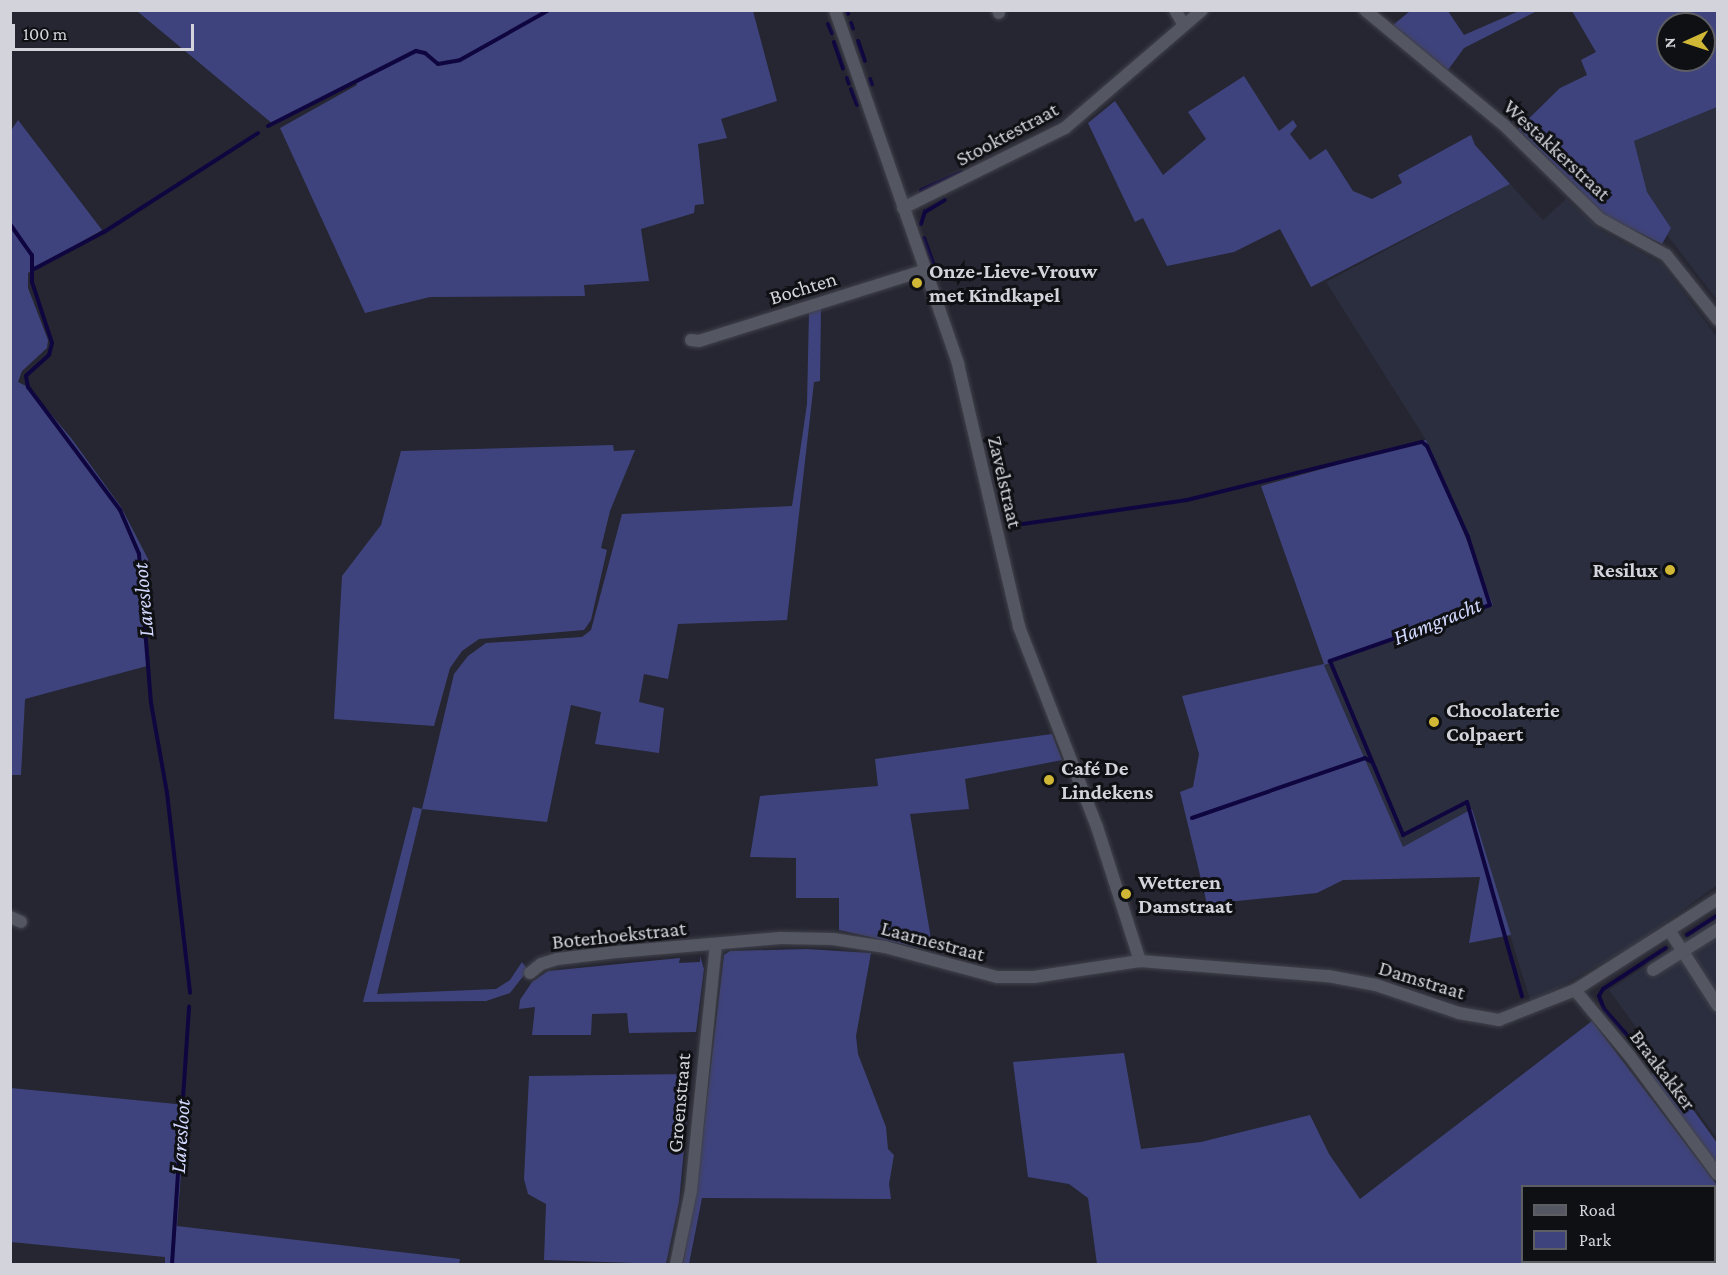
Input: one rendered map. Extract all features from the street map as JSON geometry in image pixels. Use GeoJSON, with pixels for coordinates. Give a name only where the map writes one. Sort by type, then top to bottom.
{"type":"FeatureCollection","features":[{"type":"Feature","properties":{"kind":"street","name":"Zavelstraat"},"geometry":{"type":"LineString","coordinates":[[834,10],[958,364],[1019,627],[1097,827],[1140,961]]}},
{"type":"Feature","properties":{"kind":"street"},"geometry":{"type":"LineString","coordinates":[[1175,10],[1184,25]]}},
{"type":"Feature","properties":{"kind":"street","name":"Stooktestraat"},"geometry":{"type":"LineString","coordinates":[[903,208],[1065,128],[1202,10]]}},
{"type":"Feature","properties":{"kind":"street","name":"Westakkerstraat"},"geometry":{"type":"LineString","coordinates":[[1365,10],[1504,125],[1600,219],[1666,255],[1718,320]]}},
{"type":"Feature","properties":{"kind":"street","name":"Bochten"},"geometry":{"type":"LineString","coordinates":[[691,340],[925,270]]}},
{"type":"Feature","properties":{"kind":"street","name":"Damstraat"},"geometry":{"type":"LineString","coordinates":[[1140,961],[1353,980],[1459,1013],[1499,1020],[1575,990],[1718,899]]}},
{"type":"Feature","properties":{"kind":"street"},"geometry":{"type":"LineString","coordinates":[[1653,970],[1718,929]]}},
{"type":"Feature","properties":{"kind":"street"},"geometry":{"type":"LineString","coordinates":[[1669,930],[1718,1006]]}},
{"type":"Feature","properties":{"kind":"street","name":"Laarnestraat"},"geometry":{"type":"LineString","coordinates":[[716,944],[780,938],[845,940],[885,947],[984,975],[1014,978],[1140,961]]}},
{"type":"Feature","properties":{"kind":"street","name":"Boterhoekstraat"},"geometry":{"type":"LineString","coordinates":[[530,973],[541,964],[557,959],[716,944]]}},
{"type":"Feature","properties":{"kind":"street","name":"Groenstraat"},"geometry":{"type":"LineString","coordinates":[[676,1264],[691,1190],[716,944]]}},
{"type":"Feature","properties":{"kind":"street","name":"Braakakker"},"geometry":{"type":"LineString","coordinates":[[1575,990],[1629,1055],[1718,1175]]}},
{"type":"Feature","properties":{"kind":"shaded area"},"geometry":{"type":"Polygon","coordinates":[[[1717,107],[1717,300],[1667,235],[1671,228],[1647,192],[1634,141],[1717,107]]]}},
{"type":"Feature","properties":{"kind":"shaded area"},"geometry":{"type":"Polygon","coordinates":[[[1510,184],[1543,220],[1566,199],[1602,231],[1662,264],[1717,337],[1717,885],[1639,942],[1531,1003],[1472,810],[1403,848],[1324,664],[1493,605],[1426,440],[1326,282],[1510,184]]]}},
{"type":"Feature","properties":{"kind":"shaded area"},"geometry":{"type":"Polygon","coordinates":[[[1717,918],[1717,1138],[1609,990],[1717,918]]]}},
{"type":"Feature","properties":{"kind":"green space"},"geometry":{"type":"Polygon","coordinates":[[[137,11],[753,11],[777,101],[721,119],[727,138],[698,144],[704,204],[695,205],[694,213],[641,229],[649,281],[584,285],[585,296],[430,297],[365,313],[280,128],[357,85],[355,80],[273,124],[137,11]]]}},
{"type":"Feature","properties":{"kind":"green space"},"geometry":{"type":"Polygon","coordinates":[[[1410,11],[1448,11],[1464,35],[1519,11],[1537,11],[1464,48],[1448,70],[1393,25],[1410,11]]]}},
{"type":"Feature","properties":{"kind":"green space"},"geometry":{"type":"Polygon","coordinates":[[[1572,11],[1717,11],[1717,107],[1634,141],[1647,192],[1671,228],[1662,244],[1604,215],[1518,129],[1560,88],[1587,75],[1581,60],[1596,52],[1572,11]]]}},
{"type":"Feature","properties":{"kind":"green space"},"geometry":{"type":"Polygon","coordinates":[[[1244,76],[1279,131],[1293,120],[1297,126],[1290,134],[1310,160],[1326,149],[1353,191],[1372,199],[1402,183],[1398,175],[1471,135],[1475,145],[1510,184],[1311,287],[1280,229],[1234,252],[1167,266],[1143,218],[1135,222],[1088,123],[1115,101],[1163,175],[1206,139],[1188,112],[1244,76]]]}},
{"type":"Feature","properties":{"kind":"green space"},"geometry":{"type":"Polygon","coordinates":[[[18,120],[102,230],[28,273],[28,288],[48,340],[47,348],[22,371],[18,382],[28,387],[71,438],[121,507],[148,559],[147,666],[25,699],[21,775],[11,775],[10,132],[18,120]]]}},
{"type":"Feature","properties":{"kind":"green space"},"geometry":{"type":"Polygon","coordinates":[[[821,308],[820,381],[814,382],[787,620],[678,624],[668,679],[644,674],[639,702],[664,708],[659,753],[595,744],[601,712],[571,705],[547,822],[422,809],[454,674],[468,656],[486,643],[582,637],[591,630],[622,514],[792,506],[807,404],[809,311],[821,308]]]}},
{"type":"Feature","properties":{"kind":"green space"},"geometry":{"type":"Polygon","coordinates":[[[1426,440],[1493,605],[1324,665],[1403,847],[1472,809],[1511,935],[1469,943],[1480,877],[1343,880],[1317,893],[1207,904],[1180,792],[1193,787],[1199,754],[1182,696],[1324,664],[1261,486],[1426,440]]]}},
{"type":"Feature","properties":{"kind":"green space"},"geometry":{"type":"Polygon","coordinates":[[[613,445],[614,451],[635,450],[610,511],[601,548],[607,550],[591,620],[584,630],[479,639],[462,651],[450,668],[434,726],[334,719],[342,576],[381,525],[401,451],[613,445]]]}},
{"type":"Feature","properties":{"kind":"green space"},"geometry":{"type":"Polygon","coordinates":[[[1052,734],[1062,760],[965,779],[969,809],[910,814],[933,951],[839,930],[839,898],[796,898],[796,858],[750,857],[760,796],[878,786],[875,759],[1052,734]]]}},
{"type":"Feature","properties":{"kind":"green space"},"geometry":{"type":"Polygon","coordinates":[[[413,807],[422,809],[377,994],[496,989],[510,980],[522,962],[528,970],[510,993],[486,1001],[363,1002],[413,807]]]}},
{"type":"Feature","properties":{"kind":"green space"},"geometry":{"type":"Polygon","coordinates":[[[806,949],[871,953],[856,1036],[858,1054],[886,1127],[888,1149],[894,1155],[889,1184],[891,1199],[702,1198],[689,1264],[683,1264],[697,1185],[724,955],[730,951],[806,949]]]}},
{"type":"Feature","properties":{"kind":"green space"},"geometry":{"type":"Polygon","coordinates":[[[700,956],[704,969],[696,1032],[629,1033],[627,1013],[592,1014],[591,1035],[532,1035],[535,1007],[519,1009],[520,1000],[532,982],[548,971],[680,958],[679,963],[700,962],[700,956]]]}},
{"type":"Feature","properties":{"kind":"green space"},"geometry":{"type":"Polygon","coordinates":[[[1592,1021],[1717,1185],[1717,1237],[1716,1185],[1521,1185],[1521,1263],[1686,1263],[1097,1264],[1088,1198],[1069,1184],[1028,1177],[1013,1062],[1124,1053],[1141,1149],[1201,1142],[1310,1115],[1329,1154],[1360,1199],[1592,1021]]]}},
{"type":"Feature","properties":{"kind":"green space"},"geometry":{"type":"Polygon","coordinates":[[[1661,1065],[1717,1143],[1717,1164],[1651,1075],[1661,1065]]]}},
{"type":"Feature","properties":{"kind":"green space"},"geometry":{"type":"Polygon","coordinates":[[[691,1074],[679,1202],[666,1264],[544,1260],[546,1204],[528,1194],[524,1179],[529,1076],[691,1074]]]}},
{"type":"Feature","properties":{"kind":"green space"},"geometry":{"type":"Polygon","coordinates":[[[11,1088],[186,1105],[177,1226],[460,1259],[459,1264],[165,1264],[165,1257],[11,1242],[11,1088]]]}},
{"type":"Feature","properties":{"kind":"waterway"},"geometry":{"type":"LineString","coordinates":[[268,126],[416,51],[425,53],[438,64],[460,60],[549,10]]}},
{"type":"Feature","properties":{"kind":"waterway"},"geometry":{"type":"LineString","coordinates":[[847,10],[848,14]]}},
{"type":"Feature","properties":{"kind":"waterway"},"geometry":{"type":"LineString","coordinates":[[851,23],[853,29]]}},
{"type":"Feature","properties":{"kind":"waterway"},"geometry":{"type":"LineString","coordinates":[[828,24],[832,33]]}},
{"type":"Feature","properties":{"kind":"waterway"},"geometry":{"type":"LineString","coordinates":[[858,41],[865,61]]}},
{"type":"Feature","properties":{"kind":"waterway"},"geometry":{"type":"LineString","coordinates":[[834,42],[843,68]]}},
{"type":"Feature","properties":{"kind":"waterway"},"geometry":{"type":"LineString","coordinates":[[847,78],[849,84]]}},
{"type":"Feature","properties":{"kind":"waterway"},"geometry":{"type":"LineString","coordinates":[[870,79],[872,85]]}},
{"type":"Feature","properties":{"kind":"waterway"},"geometry":{"type":"LineString","coordinates":[[851,89],[857,105]]}},
{"type":"Feature","properties":{"kind":"waterway"},"geometry":{"type":"LineString","coordinates":[[34,269],[104,232],[258,133]]}},
{"type":"Feature","properties":{"kind":"waterway"},"geometry":{"type":"LineString","coordinates":[[921,190],[961,172]]}},
{"type":"Feature","properties":{"kind":"waterway"},"geometry":{"type":"LineString","coordinates":[[921,224],[925,212],[945,200]]}},
{"type":"Feature","properties":{"kind":"waterway","name":"Laresloot"},"geometry":{"type":"LineString","coordinates":[[10,224],[32,255],[32,282],[52,343],[49,355],[26,376],[28,387],[120,510],[139,554],[151,703],[167,793],[190,993]]}},
{"type":"Feature","properties":{"kind":"waterway"},"geometry":{"type":"LineString","coordinates":[[924,238],[937,274]]}},
{"type":"Feature","properties":{"kind":"waterway","name":"Hamgracht"},"geometry":{"type":"LineString","coordinates":[[1009,526],[1187,500],[1422,442],[1427,446],[1468,537],[1490,605],[1330,661],[1403,835],[1467,802],[1522,996]]}},
{"type":"Feature","properties":{"kind":"waterway"},"geometry":{"type":"LineString","coordinates":[[1192,818],[1365,758],[1372,762]]}},
{"type":"Feature","properties":{"kind":"waterway","name":"Hamgracht"},"geometry":{"type":"LineString","coordinates":[[1687,935],[1718,915]]}},
{"type":"Feature","properties":{"kind":"waterway","name":"Hamgracht"},"geometry":{"type":"LineString","coordinates":[[1634,1043],[1604,1009],[1599,996],[1603,989],[1666,948]]}},
{"type":"Feature","properties":{"kind":"waterway","name":"Laresloot"},"geometry":{"type":"LineString","coordinates":[[172,1264],[189,1007]]}},
{"type":"Feature","properties":{"kind":"place","name":"Onze-Lieve-Vrouw met Kindkapel"},"geometry":{"type":"Point","coordinates":[917,283]}},
{"type":"Feature","properties":{"kind":"place","name":"Resilux"},"geometry":{"type":"Point","coordinates":[1670,570]}},
{"type":"Feature","properties":{"kind":"place","name":"Chocolaterie Colpaert"},"geometry":{"type":"Point","coordinates":[1434,722]}},
{"type":"Feature","properties":{"kind":"place","name":"Café De Lindekens"},"geometry":{"type":"Point","coordinates":[1049,780]}},
{"type":"Feature","properties":{"kind":"place","name":"Wetteren Damstraat"},"geometry":{"type":"Point","coordinates":[1126,894]}}]}
